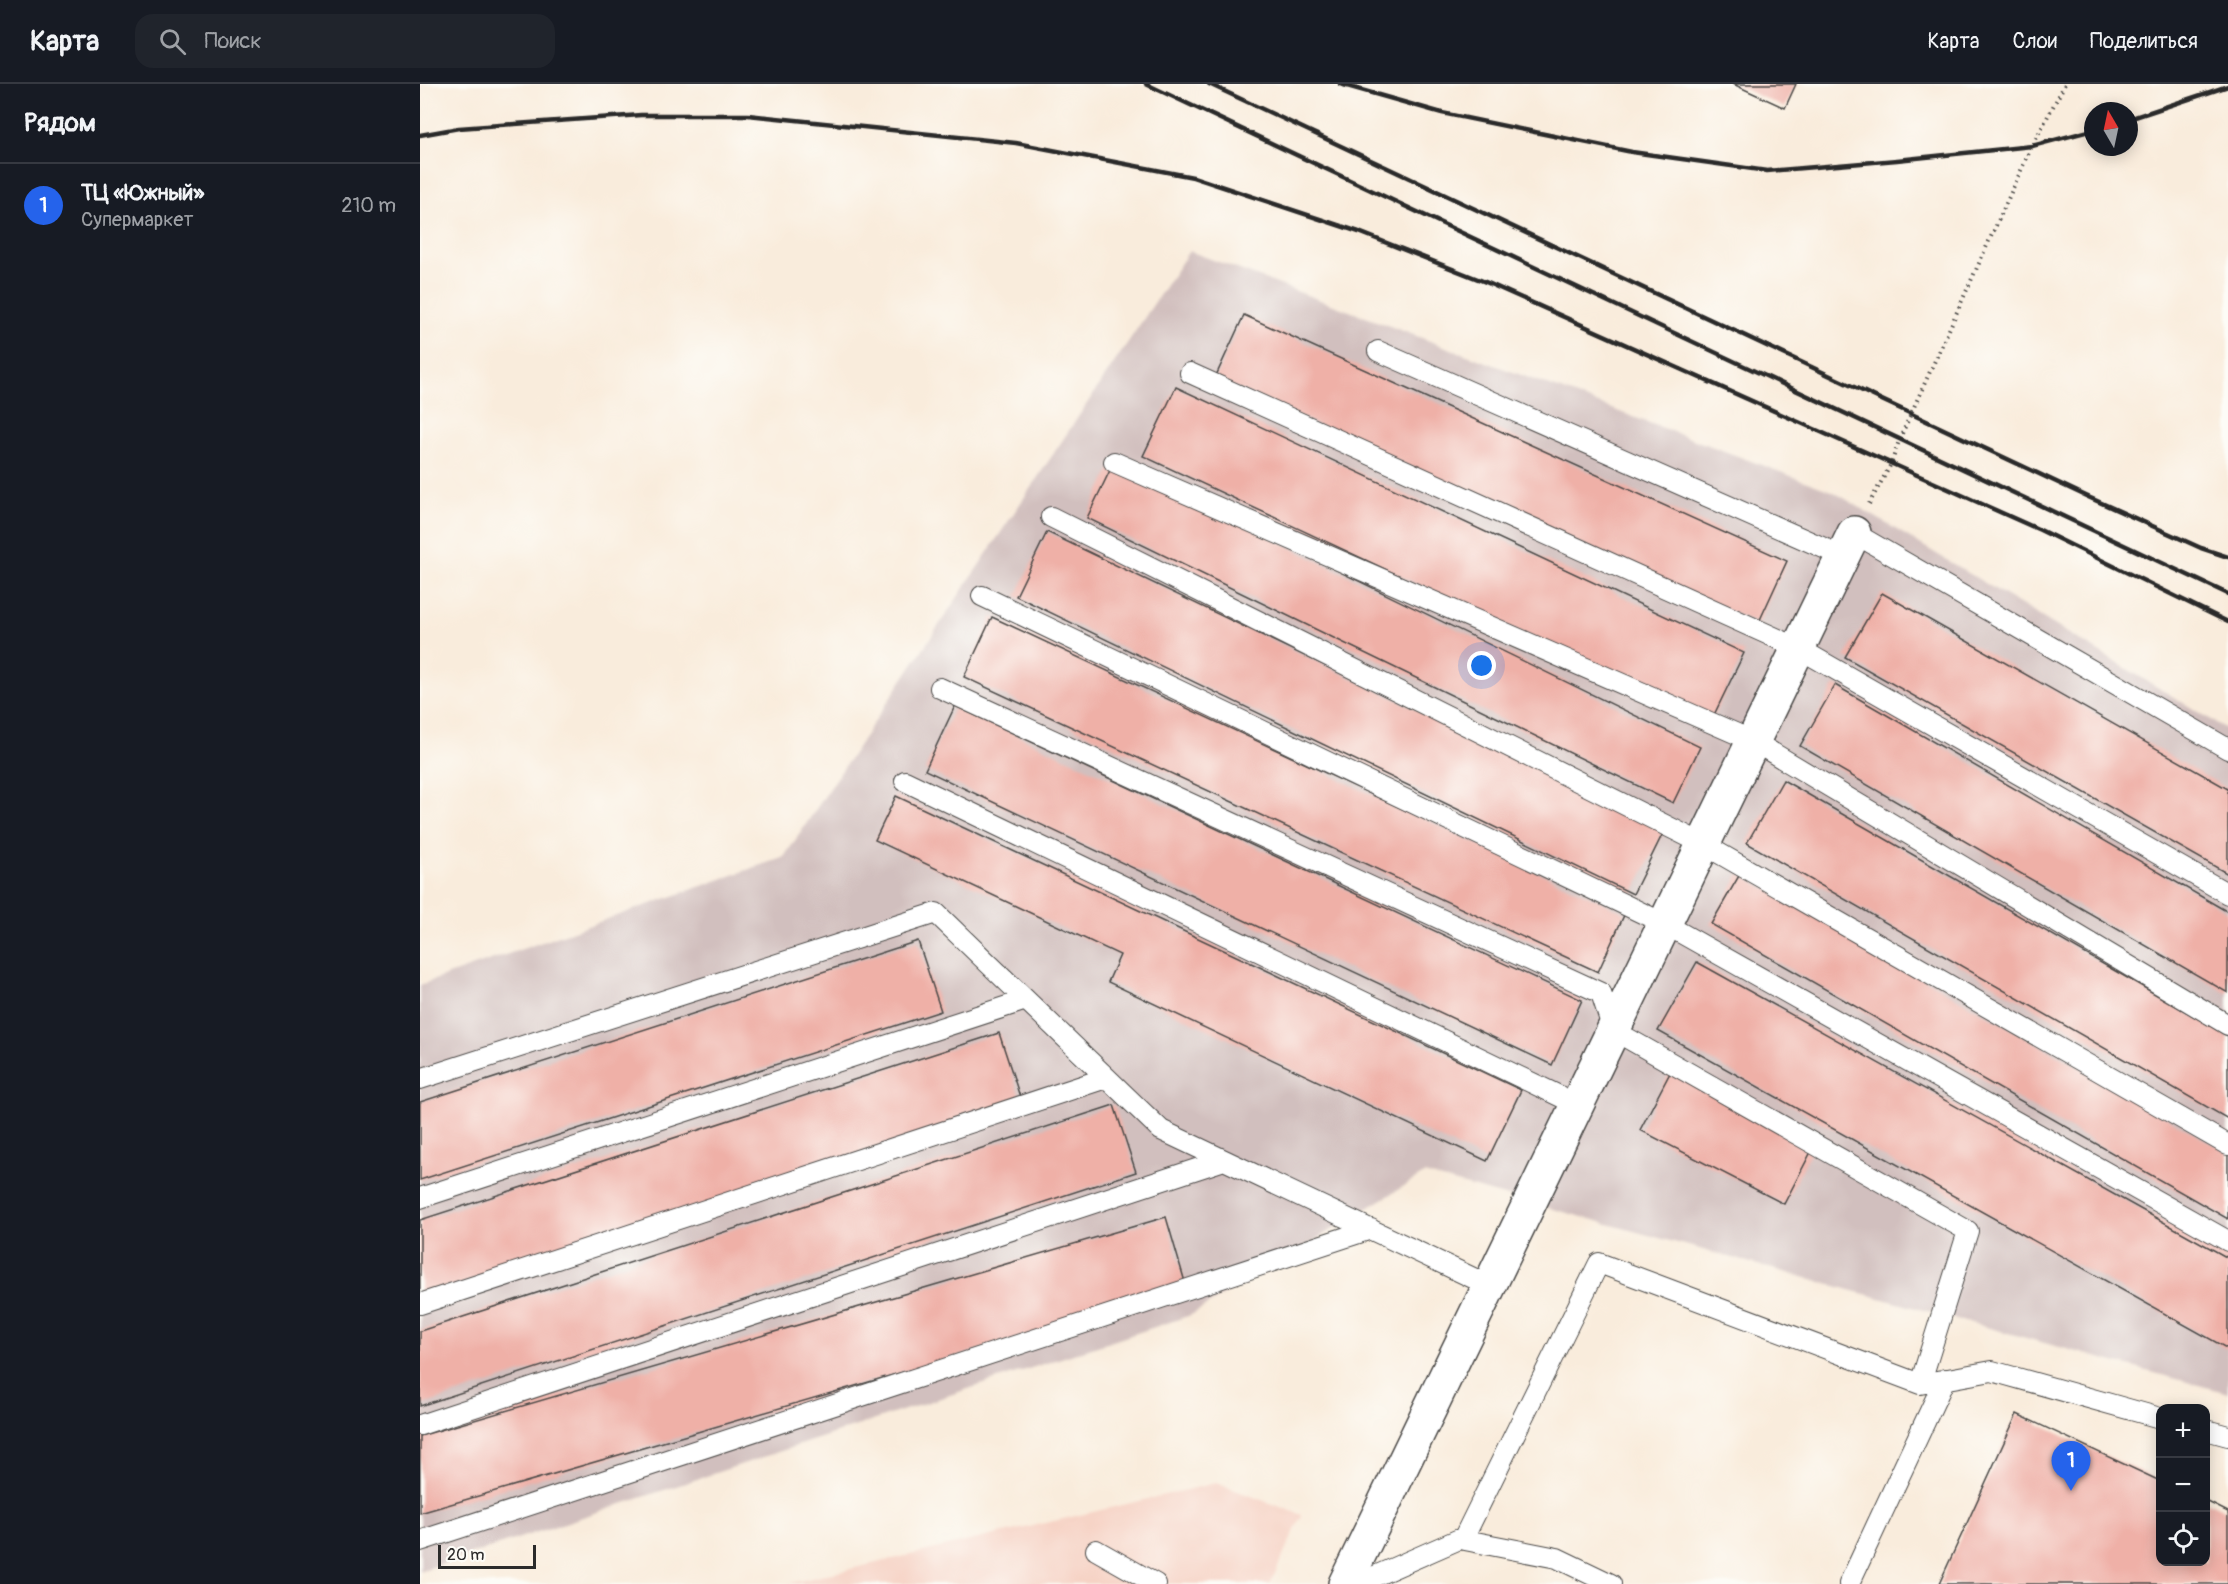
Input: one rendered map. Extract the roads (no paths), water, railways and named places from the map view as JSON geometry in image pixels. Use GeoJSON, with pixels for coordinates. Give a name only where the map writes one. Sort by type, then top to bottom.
{"type":"FeatureCollection","features":[{"type":"Feature","properties":{"kind":"street"},"geometry":{"type":"LineString","coordinates":[[1345,1584],[1848,545]]}},
{"type":"Feature","properties":{"kind":"lane"},"geometry":{"type":"LineString","coordinates":[[1378,351],[1848,545],[2228,749]]}},
{"type":"Feature","properties":{"kind":"lane"},"geometry":{"type":"LineString","coordinates":[[1190,373],[1798,648],[2228,894]]}},
{"type":"Feature","properties":{"kind":"lane"},"geometry":{"type":"LineString","coordinates":[[1114,462],[1753,741],[2228,1025]]}},
{"type":"Feature","properties":{"kind":"lane"},"geometry":{"type":"LineString","coordinates":[[1051,517],[1703,844],[2228,1145]]}},
{"type":"Feature","properties":{"kind":"lane"},"geometry":{"type":"LineString","coordinates":[[982,596],[1665,924],[2228,1241]]}},
{"type":"Feature","properties":{"kind":"lane"},"geometry":{"type":"LineString","coordinates":[[940,688],[1601,993],[1613,1030],[1968,1231],[1920,1384]]}},
{"type":"Feature","properties":{"kind":"lane"},"geometry":{"type":"LineString","coordinates":[[905,781],[1578,1105]]}},
{"type":"Feature","properties":{"kind":"lane"},"geometry":{"type":"LineString","coordinates":[[420,1079],[936,914],[1161,1130],[1490,1286]]}},
{"type":"Feature","properties":{"kind":"lane"},"geometry":{"type":"LineString","coordinates":[[420,1198],[1026,1000]]}},
{"type":"Feature","properties":{"kind":"lane"},"geometry":{"type":"LineString","coordinates":[[420,1304],[1106,1078]]}},
{"type":"Feature","properties":{"kind":"lane"},"geometry":{"type":"LineString","coordinates":[[420,1425],[1224,1160]]}},
{"type":"Feature","properties":{"kind":"lane"},"geometry":{"type":"LineString","coordinates":[[420,1541],[1371,1229]]}},
{"type":"Feature","properties":{"kind":"lane"},"geometry":{"type":"LineString","coordinates":[[1357,1584],[1464,1537],[1599,1263],[1920,1384],[1992,1371],[2156,1417]]}},
{"type":"Feature","properties":{"kind":"lane"},"geometry":{"type":"LineString","coordinates":[[1849,1584],[1946,1379]]}},
{"type":"Feature","properties":{"kind":"lane"},"geometry":{"type":"LineString","coordinates":[[2210,1431],[2228,1436]]}},
{"type":"Feature","properties":{"kind":"lane"},"geometry":{"type":"LineString","coordinates":[[1464,1537],[1465,1540],[1557,1558],[1611,1584]]}},
{"type":"Feature","properties":{"kind":"lane"},"geometry":{"type":"LineString","coordinates":[[1096,1550],[1156,1584]]}},
{"type":"Feature","properties":{"kind":"railway"},"geometry":{"type":"LineString","coordinates":[[1146,84],[2228,594]]}},
{"type":"Feature","properties":{"kind":"railway"},"geometry":{"type":"LineString","coordinates":[[1209,84],[2086,496],[2201,548],[2228,557]]}},
{"type":"Feature","properties":{"kind":"railway"},"geometry":{"type":"LineString","coordinates":[[1340,84],[1442,113],[1632,152],[1767,171],[2032,146],[2084,132]]}},
{"type":"Feature","properties":{"kind":"railway"},"geometry":{"type":"LineString","coordinates":[[2138,116],[2228,86]]}},
{"type":"Feature","properties":{"kind":"railway"},"geometry":{"type":"LineString","coordinates":[[420,135],[459,128],[641,115],[748,115],[1016,143],[1193,177],[1359,232],[1488,283],[2040,530],[2228,622]]}},
{"type":"Feature","properties":{"kind":"place","name":"ТЦ «Южный»"},"geometry":{"type":"Point","coordinates":[2071,1491]}}]}
